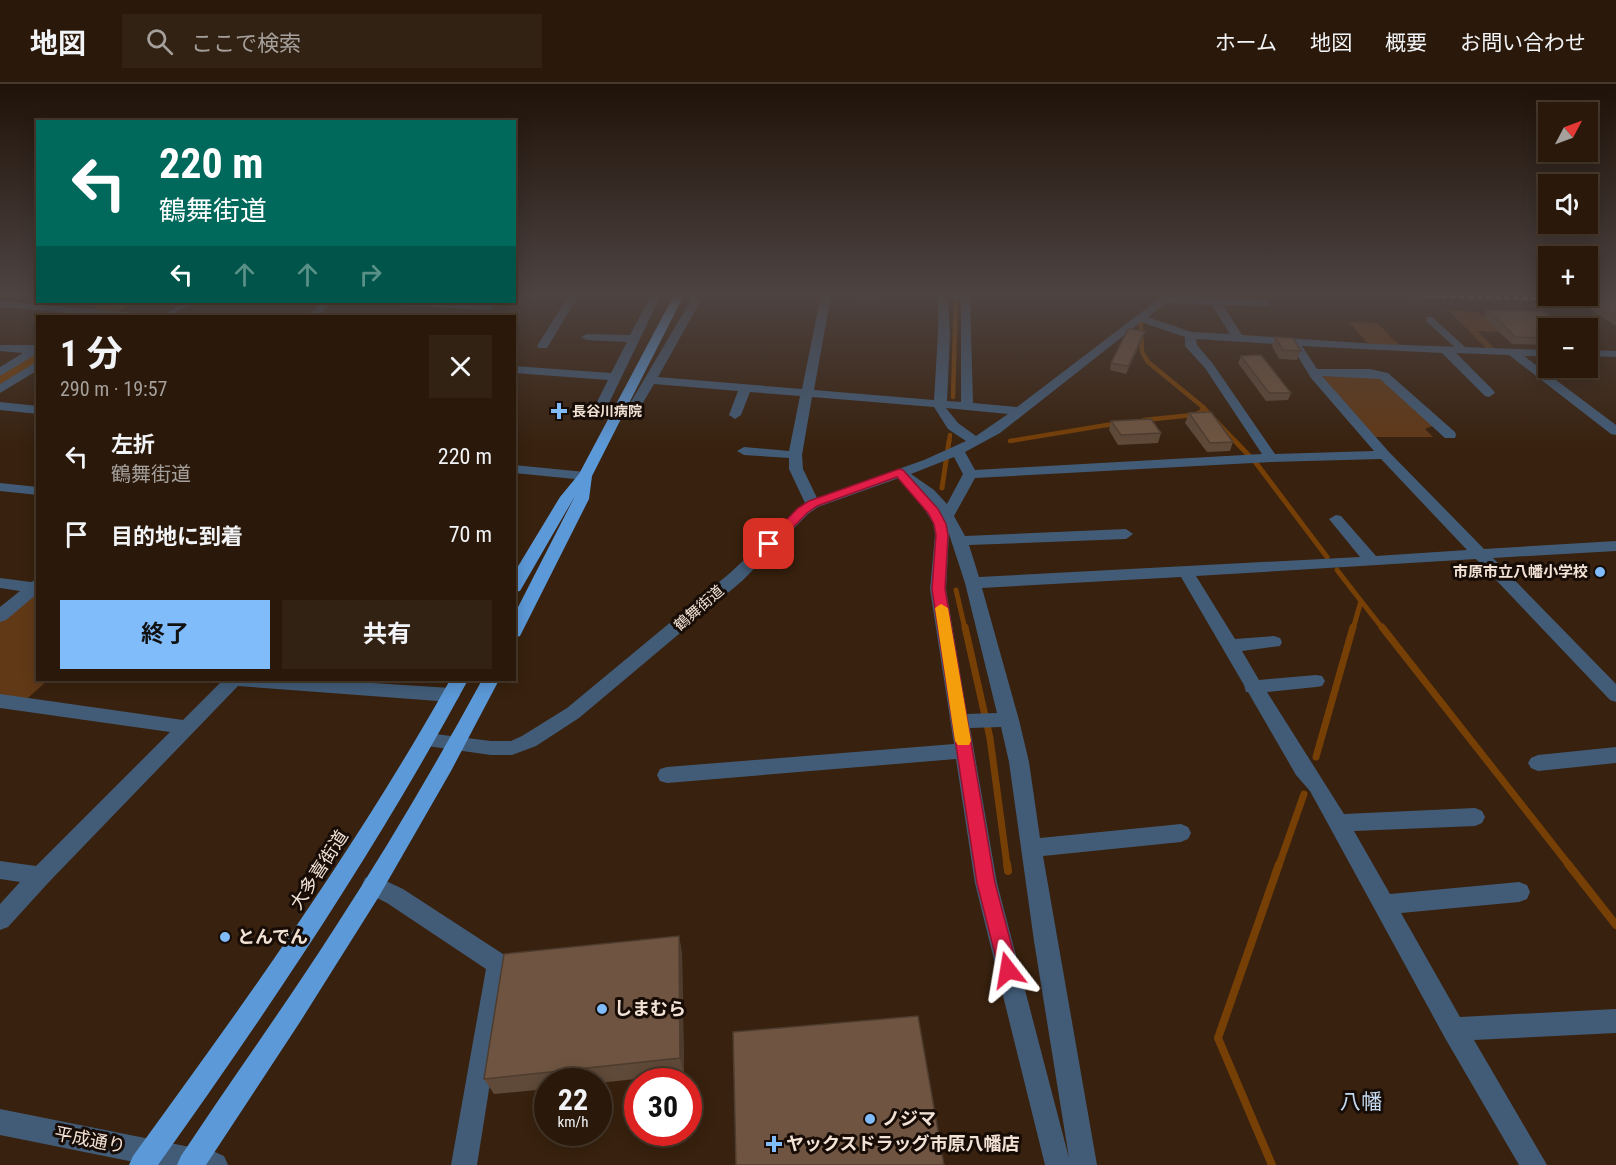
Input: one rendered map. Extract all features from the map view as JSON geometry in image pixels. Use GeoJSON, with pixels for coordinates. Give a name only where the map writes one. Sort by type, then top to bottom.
{"type":"FeatureCollection","features":[{"type":"Feature","properties":{"kind":"highway"},"geometry":{"type":"LineString","coordinates":[[516,584],[567,497],[585,476],[653,345]]}},
{"type":"Feature","properties":{"kind":"highway"},"geometry":{"type":"LineString","coordinates":[[516,628],[582,499],[585,476]]}},
{"type":"Feature","properties":{"kind":"highway"},"geometry":{"type":"LineString","coordinates":[[199,1163],[373,885],[457,744],[489,681]]}},
{"type":"Feature","properties":{"kind":"highway","name":"大多喜街道"},"geometry":{"type":"LineString","coordinates":[[147,1158],[334,888],[427,740],[455,687]]}},
{"type":"Feature","properties":{"kind":"street"},"geometry":{"type":"LineString","coordinates":[[632,345],[602,404],[607,409],[619,411],[634,408],[671,345]]}},
{"type":"Feature","properties":{"kind":"street"},"geometry":{"type":"LineString","coordinates":[[813,504],[796,469],[795,455],[816,345]]}},
{"type":"Feature","properties":{"kind":"street"},"geometry":{"type":"LineString","coordinates":[[943,345],[940,403],[944,417],[976,442]]}},
{"type":"Feature","properties":{"kind":"street"},"geometry":{"type":"LineString","coordinates":[[967,345],[967,406]]}},
{"type":"Feature","properties":{"kind":"street","name":"鶴舞街道"},"geometry":{"type":"LineString","coordinates":[[427,740],[502,748],[512,748],[529,741],[573,713],[599,692],[736,577],[803,511],[813,504],[932,461],[976,442],[1020,411],[1103,345]]}},
{"type":"Feature","properties":{"kind":"street"},"geometry":{"type":"LineString","coordinates":[[1191,345],[1209,366],[1271,458]]}},
{"type":"Feature","properties":{"kind":"street"},"geometry":{"type":"LineString","coordinates":[[1297,345],[1313,372],[1384,455],[1616,695]]}},
{"type":"Feature","properties":{"kind":"street"},"geometry":{"type":"LineString","coordinates":[[1355,345],[1538,353]]}},
{"type":"Feature","properties":{"kind":"street"},"geometry":{"type":"LineString","coordinates":[[0,348],[36,349]]}},
{"type":"Feature","properties":{"kind":"street"},"geometry":{"type":"LineString","coordinates":[[1444,348],[1489,393]]}},
{"type":"Feature","properties":{"kind":"street"},"geometry":{"type":"LineString","coordinates":[[0,372],[36,349]]}},
{"type":"Feature","properties":{"kind":"street"},"geometry":{"type":"LineString","coordinates":[[1512,352],[1616,431]]}},
{"type":"Feature","properties":{"kind":"street"},"geometry":{"type":"LineString","coordinates":[[1598,353],[1616,354]]}},
{"type":"Feature","properties":{"kind":"street"},"geometry":{"type":"LineString","coordinates":[[0,389],[36,365]]}},
{"type":"Feature","properties":{"kind":"street"},"geometry":{"type":"LineString","coordinates":[[516,369],[615,377]]}},
{"type":"Feature","properties":{"kind":"street"},"geometry":{"type":"LineString","coordinates":[[1313,372],[1370,373],[1384,376],[1450,435]]}},
{"type":"Feature","properties":{"kind":"street"},"geometry":{"type":"LineString","coordinates":[[652,380],[1020,411]]}},
{"type":"Feature","properties":{"kind":"street"},"geometry":{"type":"LineString","coordinates":[[735,415],[746,387]]}},
{"type":"Feature","properties":{"kind":"street"},"geometry":{"type":"LineString","coordinates":[[0,406],[36,410]]}},
{"type":"Feature","properties":{"kind":"street"},"geometry":{"type":"LineString","coordinates":[[744,451],[795,455]]}},
{"type":"Feature","properties":{"kind":"street"},"geometry":{"type":"LineString","coordinates":[[958,451],[970,474]]}},
{"type":"Feature","properties":{"kind":"street"},"geometry":{"type":"LineString","coordinates":[[970,474],[1271,458],[1384,455]]}},
{"type":"Feature","properties":{"kind":"street"},"geometry":{"type":"LineString","coordinates":[[516,468],[585,476]]}},
{"type":"Feature","properties":{"kind":"street"},"geometry":{"type":"LineString","coordinates":[[899,473],[915,480],[928,491],[948,515],[960,541],[1010,720],[1019,762],[1077,1136],[1084,1165]]}},
{"type":"Feature","properties":{"kind":"street"},"geometry":{"type":"LineString","coordinates":[[899,473],[906,483],[926,501],[940,524],[942,535],[938,589],[986,883],[1058,1165]]}},
{"type":"Feature","properties":{"kind":"street"},"geometry":{"type":"LineString","coordinates":[[948,515],[970,474]]}},
{"type":"Feature","properties":{"kind":"street"},"geometry":{"type":"LineString","coordinates":[[0,487],[36,491]]}},
{"type":"Feature","properties":{"kind":"street"},"geometry":{"type":"LineString","coordinates":[[1336,519],[1372,561]]}},
{"type":"Feature","properties":{"kind":"street"},"geometry":{"type":"LineString","coordinates":[[960,541],[1126,534]]}},
{"type":"Feature","properties":{"kind":"street"},"geometry":{"type":"LineString","coordinates":[[973,583],[1616,546]]}},
{"type":"Feature","properties":{"kind":"street"},"geometry":{"type":"LineString","coordinates":[[1186,572],[1252,687],[1303,769],[1317,785],[1454,1029],[1534,1165]]}},
{"type":"Feature","properties":{"kind":"street"},"geometry":{"type":"LineString","coordinates":[[0,583],[36,586]]}},
{"type":"Feature","properties":{"kind":"street"},"geometry":{"type":"LineString","coordinates":[[0,616],[36,586]]}},
{"type":"Feature","properties":{"kind":"street"},"geometry":{"type":"LineString","coordinates":[[1228,646],[1274,642]]}},
{"type":"Feature","properties":{"kind":"street"},"geometry":{"type":"LineString","coordinates":[[0,920],[40,876],[232,681]]}},
{"type":"Feature","properties":{"kind":"street"},"geometry":{"type":"LineString","coordinates":[[270,681],[455,687]]}},
{"type":"Feature","properties":{"kind":"street"},"geometry":{"type":"LineString","coordinates":[[1252,687],[1316,681]]}},
{"type":"Feature","properties":{"kind":"street"},"geometry":{"type":"LineString","coordinates":[[0,700],[186,727]]}},
{"type":"Feature","properties":{"kind":"street"},"geometry":{"type":"LineString","coordinates":[[959,721],[1010,720]]}},
{"type":"Feature","properties":{"kind":"street"},"geometry":{"type":"LineString","coordinates":[[667,775],[965,751]]}},
{"type":"Feature","properties":{"kind":"street"},"geometry":{"type":"LineString","coordinates":[[1538,763],[1616,755]]}},
{"type":"Feature","properties":{"kind":"street"},"geometry":{"type":"LineString","coordinates":[[1339,823],[1475,817]]}},
{"type":"Feature","properties":{"kind":"street"},"geometry":{"type":"LineString","coordinates":[[1032,848],[1181,833]]}},
{"type":"Feature","properties":{"kind":"street"},"geometry":{"type":"LineString","coordinates":[[0,870],[40,876]]}},
{"type":"Feature","properties":{"kind":"street"},"geometry":{"type":"LineString","coordinates":[[373,885],[395,896],[498,963],[464,1165]]}},
{"type":"Feature","properties":{"kind":"street"},"geometry":{"type":"LineString","coordinates":[[1385,904],[1519,892]]}},
{"type":"Feature","properties":{"kind":"street"},"geometry":{"type":"LineString","coordinates":[[1454,1029],[1616,1021]]}},
{"type":"Feature","properties":{"kind":"street","name":"平成通り"},"geometry":{"type":"LineString","coordinates":[[0,1122],[147,1158],[199,1163]]}},
{"type":"Feature","properties":{"kind":"lane"},"geometry":{"type":"LineString","coordinates":[[1458,345],[1462,349]]}},
{"type":"Feature","properties":{"kind":"shaded area"},"geometry":{"type":"Polygon","coordinates":[[[1483,345],[1491,345],[1495,349],[1487,349],[1483,345]]]}},
{"type":"Feature","properties":{"kind":"shaded area"},"geometry":{"type":"Polygon","coordinates":[[[1320,374],[1377,375],[1435,425],[1425,429],[1433,437],[1372,437],[1320,374]]]}},
{"type":"Feature","properties":{"kind":"shaded area"},"geometry":{"type":"Polygon","coordinates":[[[36,589],[36,681],[47,681],[21,704],[0,701],[0,616],[36,589]]]}},
{"type":"Feature","properties":{"kind":"building"},"geometry":{"type":"Polygon","coordinates":[[[1120,345],[1138,345],[1128,366],[1111,363],[1120,345]]]}},
{"type":"Feature","properties":{"kind":"building"},"geometry":{"type":"Polygon","coordinates":[[[1280,345],[1298,345],[1301,351],[1283,350],[1280,345]]]}},
{"type":"Feature","properties":{"kind":"building"},"geometry":{"type":"Polygon","coordinates":[[[1261,355],[1291,393],[1269,393],[1241,356],[1261,355]]]}},
{"type":"Feature","properties":{"kind":"building"},"geometry":{"type":"Polygon","coordinates":[[[1211,412],[1233,442],[1210,443],[1189,413],[1211,412]]]}},
{"type":"Feature","properties":{"kind":"building"},"geometry":{"type":"Polygon","coordinates":[[[1151,419],[1161,433],[1121,435],[1111,421],[1151,419]]]}},
{"type":"Feature","properties":{"kind":"building"},"geometry":{"type":"Polygon","coordinates":[[[679,936],[680,1058],[587,1068],[534,1068],[534,1074],[484,1079],[504,954],[679,936]]]}},
{"type":"Feature","properties":{"kind":"building"},"geometry":{"type":"Polygon","coordinates":[[[918,1016],[944,1165],[736,1165],[733,1032],[918,1016]]]}},
{"type":"Feature","properties":{"kind":"waterway"},"geometry":{"type":"LineString","coordinates":[[953,397],[955,345]]}},
{"type":"Feature","properties":{"kind":"waterway"},"geometry":{"type":"LineString","coordinates":[[1142,345],[1142,352],[1148,362],[1203,407]]}},
{"type":"Feature","properties":{"kind":"waterway"},"geometry":{"type":"LineString","coordinates":[[0,381],[36,358]]}},
{"type":"Feature","properties":{"kind":"waterway"},"geometry":{"type":"LineString","coordinates":[[1144,420],[1193,415],[1201,412],[1203,407]]}},
{"type":"Feature","properties":{"kind":"waterway"},"geometry":{"type":"LineString","coordinates":[[1203,407],[1236,442]]}},
{"type":"Feature","properties":{"kind":"waterway"},"geometry":{"type":"LineString","coordinates":[[1010,441],[1119,423]]}},
{"type":"Feature","properties":{"kind":"waterway"},"geometry":{"type":"LineString","coordinates":[[949,442],[950,435]]}},
{"type":"Feature","properties":{"kind":"waterway"},"geometry":{"type":"LineString","coordinates":[[942,488],[949,441]]}},
{"type":"Feature","properties":{"kind":"waterway"},"geometry":{"type":"LineString","coordinates":[[1235,441],[1256,463],[1327,557]]}},
{"type":"Feature","properties":{"kind":"waterway"},"geometry":{"type":"LineString","coordinates":[[1337,570],[1361,601]]}},
{"type":"Feature","properties":{"kind":"waterway"},"geometry":{"type":"LineString","coordinates":[[956,590],[965,629]]}},
{"type":"Feature","properties":{"kind":"waterway"},"geometry":{"type":"LineString","coordinates":[[1353,629],[1361,601]]}},
{"type":"Feature","properties":{"kind":"waterway"},"geometry":{"type":"LineString","coordinates":[[1361,601],[1383,629]]}},
{"type":"Feature","properties":{"kind":"waterway"},"geometry":{"type":"LineString","coordinates":[[965,627],[990,738],[1007,865]]}},
{"type":"Feature","properties":{"kind":"waterway"},"geometry":{"type":"LineString","coordinates":[[1316,757],[1353,627]]}},
{"type":"Feature","properties":{"kind":"waterway"},"geometry":{"type":"LineString","coordinates":[[1382,627],[1569,865]]}},
{"type":"Feature","properties":{"kind":"waterway"},"geometry":{"type":"LineString","coordinates":[[1279,865],[1304,794]]}},
{"type":"Feature","properties":{"kind":"waterway"},"geometry":{"type":"LineString","coordinates":[[1007,864],[1008,871]]}},
{"type":"Feature","properties":{"kind":"waterway"},"geometry":{"type":"LineString","coordinates":[[1272,1165],[1218,1038],[1279,864]]}},
{"type":"Feature","properties":{"kind":"waterway"},"geometry":{"type":"LineString","coordinates":[[1568,864],[1616,925]]}},
{"type":"Feature","properties":{"kind":"slow traffic"},"geometry":{"type":"LineString","coordinates":[[941,608],[963,741]]}},
{"type":"Feature","properties":{"kind":"place","name":"長谷川病院"},"geometry":{"type":"Point","coordinates":[559,411]}},
{"type":"Feature","properties":{"kind":"place","name":"市原市立八幡小学校"},"geometry":{"type":"Point","coordinates":[1600,572]}},
{"type":"Feature","properties":{"kind":"place","name":"とんでん"},"geometry":{"type":"Point","coordinates":[225,937]}},
{"type":"Feature","properties":{"kind":"place","name":"しまむら"},"geometry":{"type":"Point","coordinates":[602,1009]}},
{"type":"Feature","properties":{"kind":"place","name":"ノジマ"},"geometry":{"type":"Point","coordinates":[870,1119]}},
{"type":"Feature","properties":{"kind":"place","name":"ヤックスドラッグ市原八幡店"},"geometry":{"type":"Point","coordinates":[774,1144]}},
{"type":"Feature","properties":{"kind":"district","name":"八幡"},"geometry":{"type":"Point","coordinates":[1361,1102]}},
{"type":"Feature","properties":{"kind":"route"},"geometry":{"type":"LineString","coordinates":[[769,544],[813,504],[899,473],[934,512],[942,535],[938,589],[986,883],[1008,970]]}}]}
